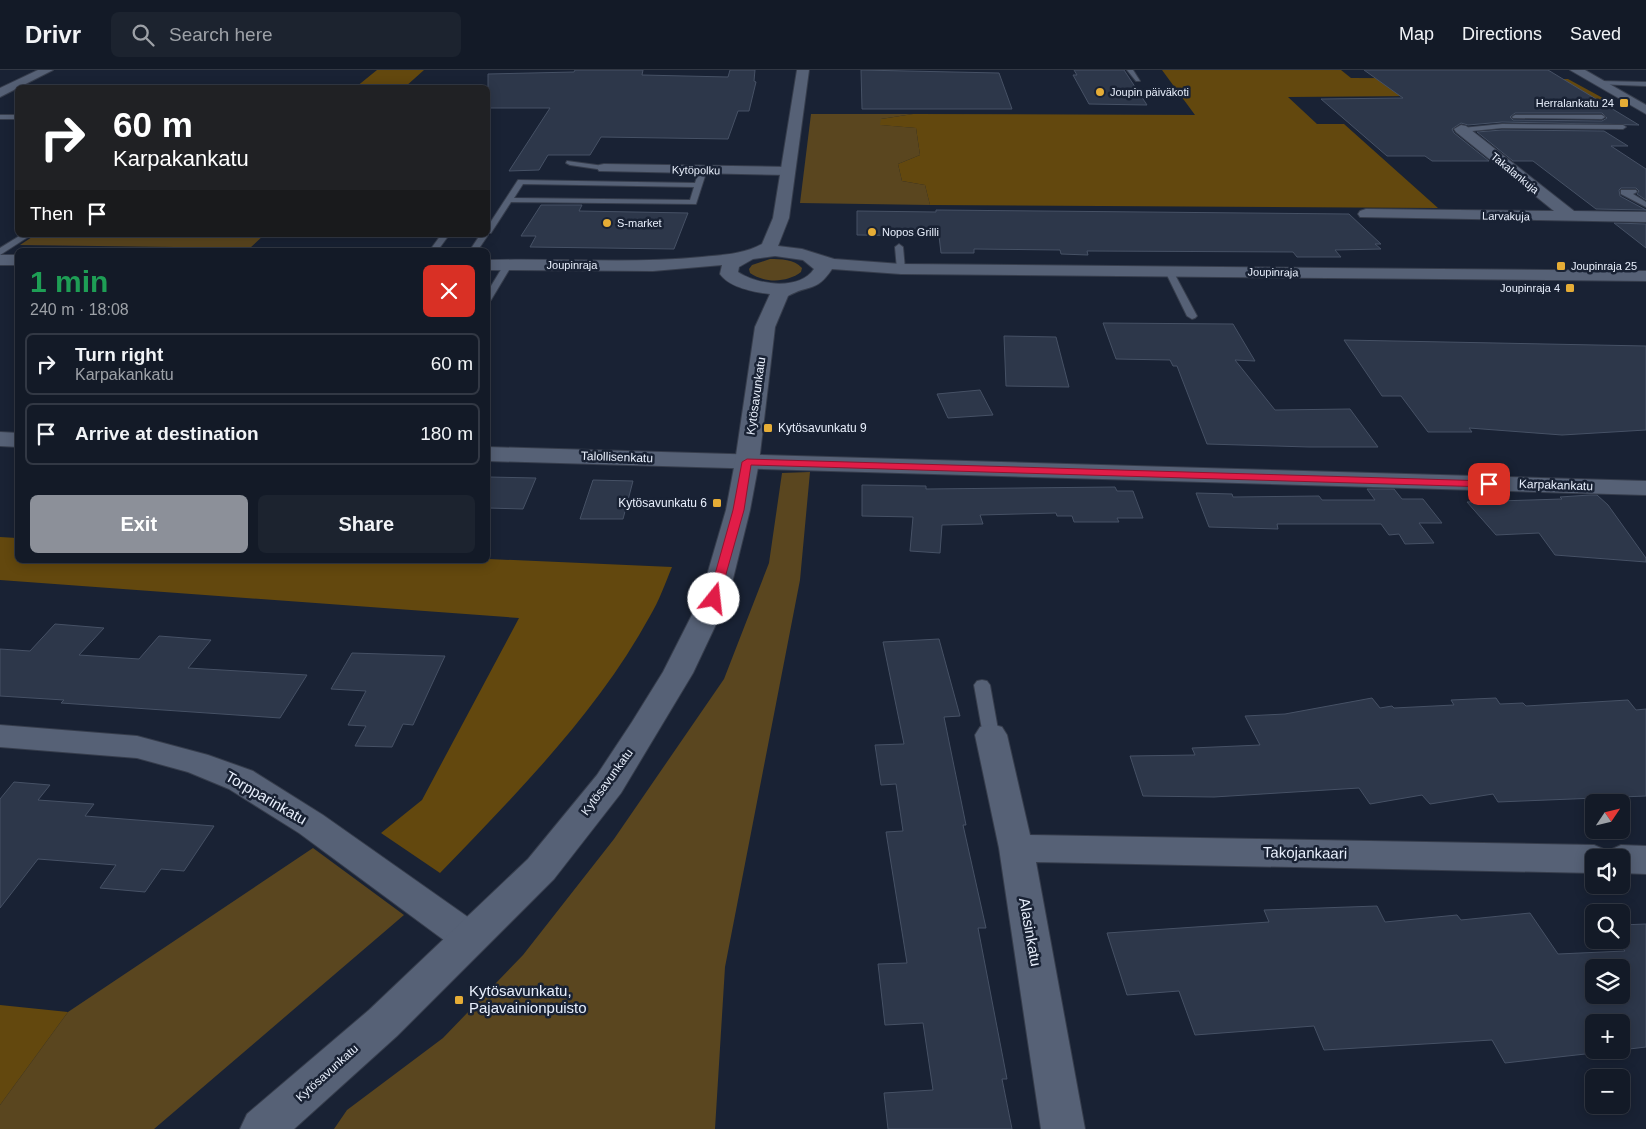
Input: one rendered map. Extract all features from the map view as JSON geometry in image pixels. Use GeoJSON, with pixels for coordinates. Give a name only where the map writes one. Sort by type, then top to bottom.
{"type":"FeatureCollection","features":[{"type":"Feature","properties":{"kind":"street"},"geometry":{"type":"LineString","coordinates":[[16,85],[47,70]]}},
{"type":"Feature","properties":{"kind":"street"},"geometry":{"type":"LineString","coordinates":[[745,284],[735,280],[730,274],[729,268],[732,263],[768,247],[782,218],[803,70]]}},
{"type":"Feature","properties":{"kind":"street"},"geometry":{"type":"LineString","coordinates":[[1576,70],[1646,110]]}},
{"type":"Feature","properties":{"kind":"street"},"geometry":{"type":"LineString","coordinates":[[0,93],[15,86]]}},
{"type":"Feature","properties":{"kind":"street","name":"Takalankuja"},"geometry":{"type":"LineString","coordinates":[[1461,129],[1570,216]]}},
{"type":"Feature","properties":{"kind":"street","name":"Kytöpolku"},"geometry":{"type":"LineString","coordinates":[[604,168],[788,171]]}},
{"type":"Feature","properties":{"kind":"street","name":"Larvakuja"},"geometry":{"type":"LineString","coordinates":[[1366,214],[1646,217]]}},
{"type":"Feature","properties":{"kind":"street"},"geometry":{"type":"LineString","coordinates":[[782,218],[792,240],[823,269],[821,275],[815,280]]}},
{"type":"Feature","properties":{"kind":"street","name":"Joupinraja"},"geometry":{"type":"LineString","coordinates":[[490,264],[657,265],[714,261],[775,251],[810,257],[833,264],[901,269],[1646,276]]}},
{"type":"Feature","properties":{"kind":"street"},"geometry":{"type":"LineString","coordinates":[[0,260],[15,260]]}},
{"type":"Feature","properties":{"kind":"street","name":"Joupinraja"},"geometry":{"type":"LineString","coordinates":[[657,265],[730,274]]}},
{"type":"Feature","properties":{"kind":"street","name":"Joupinraja"},"geometry":{"type":"LineString","coordinates":[[745,284],[759,288],[789,288],[815,280],[901,269]]}},
{"type":"Feature","properties":{"kind":"street","name":"Kytösavunkatu"},"geometry":{"type":"LineString","coordinates":[[745,284],[751,293],[765,327]]}},
{"type":"Feature","properties":{"kind":"street","name":"Kytösavunkatu"},"geometry":{"type":"LineString","coordinates":[[262,1129],[383,1023],[540,869],[608,784],[678,673],[714,599],[738,510],[747,462],[765,327],[780,294],[789,288]]}},
{"type":"Feature","properties":{"kind":"street"},"geometry":{"type":"LineString","coordinates":[[0,439],[15,440]]}},
{"type":"Feature","properties":{"kind":"street","name":"Talollisenkatu"},"geometry":{"type":"LineString","coordinates":[[490,454],[747,462]]}},
{"type":"Feature","properties":{"kind":"street","name":"Karpakankatu"},"geometry":{"type":"LineString","coordinates":[[747,462],[1646,488]]}},
{"type":"Feature","properties":{"kind":"street","name":"Alasinkatu"},"geometry":{"type":"LineString","coordinates":[[991,735],[1016,848],[1063,1129]]}},
{"type":"Feature","properties":{"kind":"street","name":"Torpparinkatu"},"geometry":{"type":"LineString","coordinates":[[0,736],[137,747],[197,763],[240,780],[310,824],[469,938]]}},
{"type":"Feature","properties":{"kind":"street","name":"Takojankaari"},"geometry":{"type":"LineString","coordinates":[[1016,848],[1585,859]]}},
{"type":"Feature","properties":{"kind":"street"},"geometry":{"type":"LineString","coordinates":[[1630,860],[1646,860]]}},
{"type":"Feature","properties":{"kind":"lane"},"geometry":{"type":"LineString","coordinates":[[1130,70],[1138,80]]}},
{"type":"Feature","properties":{"kind":"lane"},"geometry":{"type":"LineString","coordinates":[[1599,83],[1646,84]]}},
{"type":"Feature","properties":{"kind":"lane"},"geometry":{"type":"LineString","coordinates":[[1508,111],[1528,127]]}},
{"type":"Feature","properties":{"kind":"lane"},"geometry":{"type":"LineString","coordinates":[[0,117],[15,117]]}},
{"type":"Feature","properties":{"kind":"lane"},"geometry":{"type":"LineString","coordinates":[[1515,117],[1602,117]]}},
{"type":"Feature","properties":{"kind":"lane"},"geometry":{"type":"LineString","coordinates":[[1461,129],[1623,127]]}},
{"type":"Feature","properties":{"kind":"lane"},"geometry":{"type":"LineString","coordinates":[[570,163],[604,168]]}},
{"type":"Feature","properties":{"kind":"lane"},"geometry":{"type":"LineString","coordinates":[[509,200],[693,202],[704,170]]}},
{"type":"Feature","properties":{"kind":"lane"},"geometry":{"type":"LineString","coordinates":[[490,228],[521,182],[698,184]]}},
{"type":"Feature","properties":{"kind":"lane"},"geometry":{"type":"LineString","coordinates":[[1633,192],[1624,192],[1646,205]]}},
{"type":"Feature","properties":{"kind":"lane"},"geometry":{"type":"LineString","coordinates":[[0,252],[24,237]]}},
{"type":"Feature","properties":{"kind":"lane"},"geometry":{"type":"LineString","coordinates":[[435,248],[444,237]]}},
{"type":"Feature","properties":{"kind":"lane"},"geometry":{"type":"LineString","coordinates":[[475,248],[483,237]]}},
{"type":"Feature","properties":{"kind":"lane"},"geometry":{"type":"LineString","coordinates":[[0,240],[18,241]]}},
{"type":"Feature","properties":{"kind":"lane"},"geometry":{"type":"LineString","coordinates":[[899,247],[901,269]]}},
{"type":"Feature","properties":{"kind":"lane"},"geometry":{"type":"LineString","coordinates":[[490,295],[508,265]]}},
{"type":"Feature","properties":{"kind":"lane"},"geometry":{"type":"LineString","coordinates":[[1169,271],[1192,316]]}},
{"type":"Feature","properties":{"kind":"lane"},"geometry":{"type":"LineString","coordinates":[[982,685],[991,735]]}},
{"type":"Feature","properties":{"kind":"shaded area"},"geometry":{"type":"Polygon","coordinates":[[[377,70],[424,70],[407,85],[358,85],[377,70]]]}},
{"type":"Feature","properties":{"kind":"shaded area"},"geometry":{"type":"Polygon","coordinates":[[[1162,70],[1341,70],[1351,78],[1568,79],[1612,103],[1427,102],[1419,96],[1288,97],[1317,124],[1344,124],[1438,208],[930,205],[925,185],[902,181],[898,164],[920,155],[916,128],[880,125],[881,119],[913,114],[1195,115],[1162,70]]]}},
{"type":"Feature","properties":{"kind":"shaded area"},"geometry":{"type":"Polygon","coordinates":[[[811,114],[913,114],[881,119],[881,125],[916,128],[920,155],[898,164],[902,181],[925,185],[930,205],[800,203],[811,114]]]}},
{"type":"Feature","properties":{"kind":"shaded area"},"geometry":{"type":"Polygon","coordinates":[[[32,237],[262,237],[250,248],[20,245],[32,237]]]}},
{"type":"Feature","properties":{"kind":"shaded area"},"geometry":{"type":"Polygon","coordinates":[[[770,259],[791,261],[802,268],[801,272],[782,280],[762,279],[750,273],[749,269],[752,265],[770,259]]]}},
{"type":"Feature","properties":{"kind":"shaded area"},"geometry":{"type":"Polygon","coordinates":[[[810,472],[800,580],[725,967],[715,1129],[334,1129],[347,1110],[443,1038],[523,955],[614,839],[724,679],[769,563],[782,473],[810,472]]]}},
{"type":"Feature","properties":{"kind":"shaded area"},"geometry":{"type":"Polygon","coordinates":[[[0,537],[15,538],[15,563],[490,563],[490,559],[672,567],[653,610],[629,652],[606,686],[526,783],[440,873],[381,833],[422,800],[519,618],[0,580],[0,537]]]}},
{"type":"Feature","properties":{"kind":"shaded area"},"geometry":{"type":"Polygon","coordinates":[[[313,848],[404,915],[154,1129],[0,1129],[0,1105],[68,1012],[313,848]]]}},
{"type":"Feature","properties":{"kind":"shaded area"},"geometry":{"type":"Polygon","coordinates":[[[0,1005],[68,1012],[0,1105],[0,1005]]]}},
{"type":"Feature","properties":{"kind":"building"},"geometry":{"type":"Polygon","coordinates":[[[575,70],[643,70],[642,75],[728,77],[730,70],[755,70],[754,81],[756,82],[749,111],[738,111],[728,139],[601,137],[590,155],[548,155],[539,170],[509,171],[550,108],[490,108],[488,74],[574,72],[575,70]]]}},
{"type":"Feature","properties":{"kind":"building"},"geometry":{"type":"Polygon","coordinates":[[[861,70],[999,73],[1012,109],[862,109],[861,70]]]}},
{"type":"Feature","properties":{"kind":"building"},"geometry":{"type":"Polygon","coordinates":[[[1074,70],[1124,70],[1147,105],[1089,104],[1073,75],[1077,75],[1074,70]]]}},
{"type":"Feature","properties":{"kind":"building"},"geometry":{"type":"Polygon","coordinates":[[[1364,70],[1548,70],[1639,125],[1502,122],[1468,125],[1461,123],[1452,129],[1454,133],[1489,161],[1432,161],[1425,156],[1387,156],[1321,99],[1403,98],[1364,70]],[[1515,113],[1510,117],[1513,120],[1602,121],[1607,118],[1602,113],[1515,113]]]}},
{"type":"Feature","properties":{"kind":"building"},"geometry":{"type":"Polygon","coordinates":[[[1502,130],[1604,131],[1628,146],[1611,146],[1646,169],[1646,200],[1637,194],[1639,191],[1636,188],[1621,188],[1619,190],[1620,196],[1646,210],[1596,209],[1533,161],[1513,161],[1477,132],[1502,130]]]}},
{"type":"Feature","properties":{"kind":"building","name":"S-market"},"geometry":{"type":"Polygon","coordinates":[[[541,205],[582,205],[579,211],[688,213],[674,249],[530,247],[536,236],[521,236],[541,205]]]}},
{"type":"Feature","properties":{"kind":"building"},"geometry":{"type":"Polygon","coordinates":[[[936,210],[1349,214],[1381,244],[1375,244],[1381,249],[1335,250],[1341,257],[1297,257],[1293,252],[1087,251],[1088,255],[1061,254],[1060,250],[974,249],[974,253],[941,253],[939,236],[857,235],[857,211],[936,212],[936,210]]]}},
{"type":"Feature","properties":{"kind":"building"},"geometry":{"type":"Polygon","coordinates":[[[1614,223],[1646,224],[1646,248],[1614,223]]]}},
{"type":"Feature","properties":{"kind":"building"},"geometry":{"type":"Polygon","coordinates":[[[1103,323],[1233,324],[1255,361],[1235,360],[1275,410],[1350,409],[1378,447],[1207,444],[1177,366],[1173,366],[1170,360],[1116,359],[1103,323]]]}},
{"type":"Feature","properties":{"kind":"building"},"geometry":{"type":"Polygon","coordinates":[[[1004,336],[1056,337],[1069,387],[1006,386],[1004,336]]]}},
{"type":"Feature","properties":{"kind":"building"},"geometry":{"type":"Polygon","coordinates":[[[1344,340],[1646,346],[1646,430],[1562,435],[1469,428],[1472,432],[1428,432],[1401,396],[1382,396],[1344,340]]]}},
{"type":"Feature","properties":{"kind":"building"},"geometry":{"type":"Polygon","coordinates":[[[980,390],[993,415],[948,418],[937,394],[980,390]]]}},
{"type":"Feature","properties":{"kind":"building"},"geometry":{"type":"Polygon","coordinates":[[[490,477],[536,478],[523,509],[490,508],[490,477]]]}},
{"type":"Feature","properties":{"kind":"building"},"geometry":{"type":"Polygon","coordinates":[[[593,480],[633,481],[623,519],[580,519],[593,480]]]}},
{"type":"Feature","properties":{"kind":"building"},"geometry":{"type":"Polygon","coordinates":[[[862,485],[926,486],[926,489],[1115,487],[1117,491],[1133,491],[1143,518],[1117,518],[1119,522],[1074,522],[1072,516],[1057,516],[1056,513],[980,515],[983,524],[942,525],[940,553],[910,551],[913,517],[862,516],[862,485]]]}},
{"type":"Feature","properties":{"kind":"building"},"geometry":{"type":"Polygon","coordinates":[[[1367,489],[1394,489],[1402,499],[1423,499],[1442,523],[1419,523],[1434,543],[1405,544],[1399,534],[1389,535],[1381,524],[1277,524],[1278,529],[1209,527],[1196,493],[1232,494],[1233,497],[1319,496],[1322,500],[1375,500],[1367,489]]]}},
{"type":"Feature","properties":{"kind":"building"},"geometry":{"type":"Polygon","coordinates":[[[1597,495],[1608,505],[1646,558],[1646,562],[1555,555],[1539,533],[1496,535],[1467,502],[1562,499],[1560,497],[1597,495]]]}},
{"type":"Feature","properties":{"kind":"building"},"geometry":{"type":"Polygon","coordinates":[[[55,624],[104,628],[79,655],[139,659],[159,636],[211,640],[188,668],[307,675],[280,718],[61,703],[64,700],[0,696],[0,649],[30,651],[55,624]]]}},
{"type":"Feature","properties":{"kind":"building"},"geometry":{"type":"Polygon","coordinates":[[[939,639],[960,716],[944,717],[966,825],[963,825],[986,928],[978,928],[1007,1079],[1002,1079],[1012,1129],[888,1129],[884,1093],[933,1090],[923,1023],[885,1025],[878,964],[907,963],[886,832],[903,831],[896,784],[881,785],[875,745],[904,744],[883,642],[939,639]]]}},
{"type":"Feature","properties":{"kind":"building"},"geometry":{"type":"Polygon","coordinates":[[[352,653],[445,656],[413,725],[403,724],[392,747],[355,746],[366,726],[348,725],[366,691],[331,689],[352,653]]]}},
{"type":"Feature","properties":{"kind":"building"},"geometry":{"type":"Polygon","coordinates":[[[1372,698],[1380,708],[1392,706],[1394,708],[1454,705],[1451,700],[1496,698],[1500,704],[1523,703],[1526,706],[1628,700],[1636,710],[1646,709],[1646,796],[1585,794],[1585,798],[1498,802],[1493,794],[1430,804],[1422,795],[1370,804],[1359,788],[1214,797],[1143,796],[1130,756],[1195,755],[1192,748],[1260,745],[1245,716],[1285,714],[1372,698]]]}},
{"type":"Feature","properties":{"kind":"building"},"geometry":{"type":"Polygon","coordinates":[[[14,782],[50,785],[38,800],[94,804],[85,816],[214,826],[184,871],[161,869],[145,892],[100,888],[116,865],[38,859],[0,908],[0,799],[14,782]]]}},
{"type":"Feature","properties":{"kind":"building"},"geometry":{"type":"Polygon","coordinates":[[[1377,906],[1385,922],[1457,915],[1461,920],[1530,913],[1558,954],[1625,951],[1623,949],[1630,949],[1630,925],[1646,924],[1646,1047],[1630,1049],[1630,1014],[1585,1014],[1585,1054],[1505,1063],[1492,1040],[1324,1050],[1314,1026],[1195,1035],[1179,991],[1127,995],[1107,933],[1269,922],[1264,910],[1377,906]]]}},
{"type":"Feature","properties":{"kind":"place","name":"Joupin päiväkoti"},"geometry":{"type":"Point","coordinates":[1100,92]}},
{"type":"Feature","properties":{"kind":"place","name":"Herralankatu 24"},"geometry":{"type":"Point","coordinates":[1624,103]}},
{"type":"Feature","properties":{"kind":"place","name":"S-market"},"geometry":{"type":"Point","coordinates":[607,223]}},
{"type":"Feature","properties":{"kind":"place","name":"Nopos Grilli"},"geometry":{"type":"Point","coordinates":[872,232]}},
{"type":"Feature","properties":{"kind":"place","name":"Joupinraja 25"},"geometry":{"type":"Point","coordinates":[1561,266]}},
{"type":"Feature","properties":{"kind":"place","name":"Joupinraja 4"},"geometry":{"type":"Point","coordinates":[1570,288]}},
{"type":"Feature","properties":{"kind":"place","name":"Kytösavunkatu 9"},"geometry":{"type":"Point","coordinates":[768,428]}},
{"type":"Feature","properties":{"kind":"place","name":"Kytösavunkatu 6"},"geometry":{"type":"Point","coordinates":[717,503]}},
{"type":"Feature","properties":{"kind":"place","name":"Kytösavunkatu, Pajavainionpuisto"},"geometry":{"type":"Point","coordinates":[459,1000]}},
{"type":"Feature","properties":{"kind":"route"},"geometry":{"type":"LineString","coordinates":[[714,599],[738,510],[747,462],[1489,484]]}}]}
